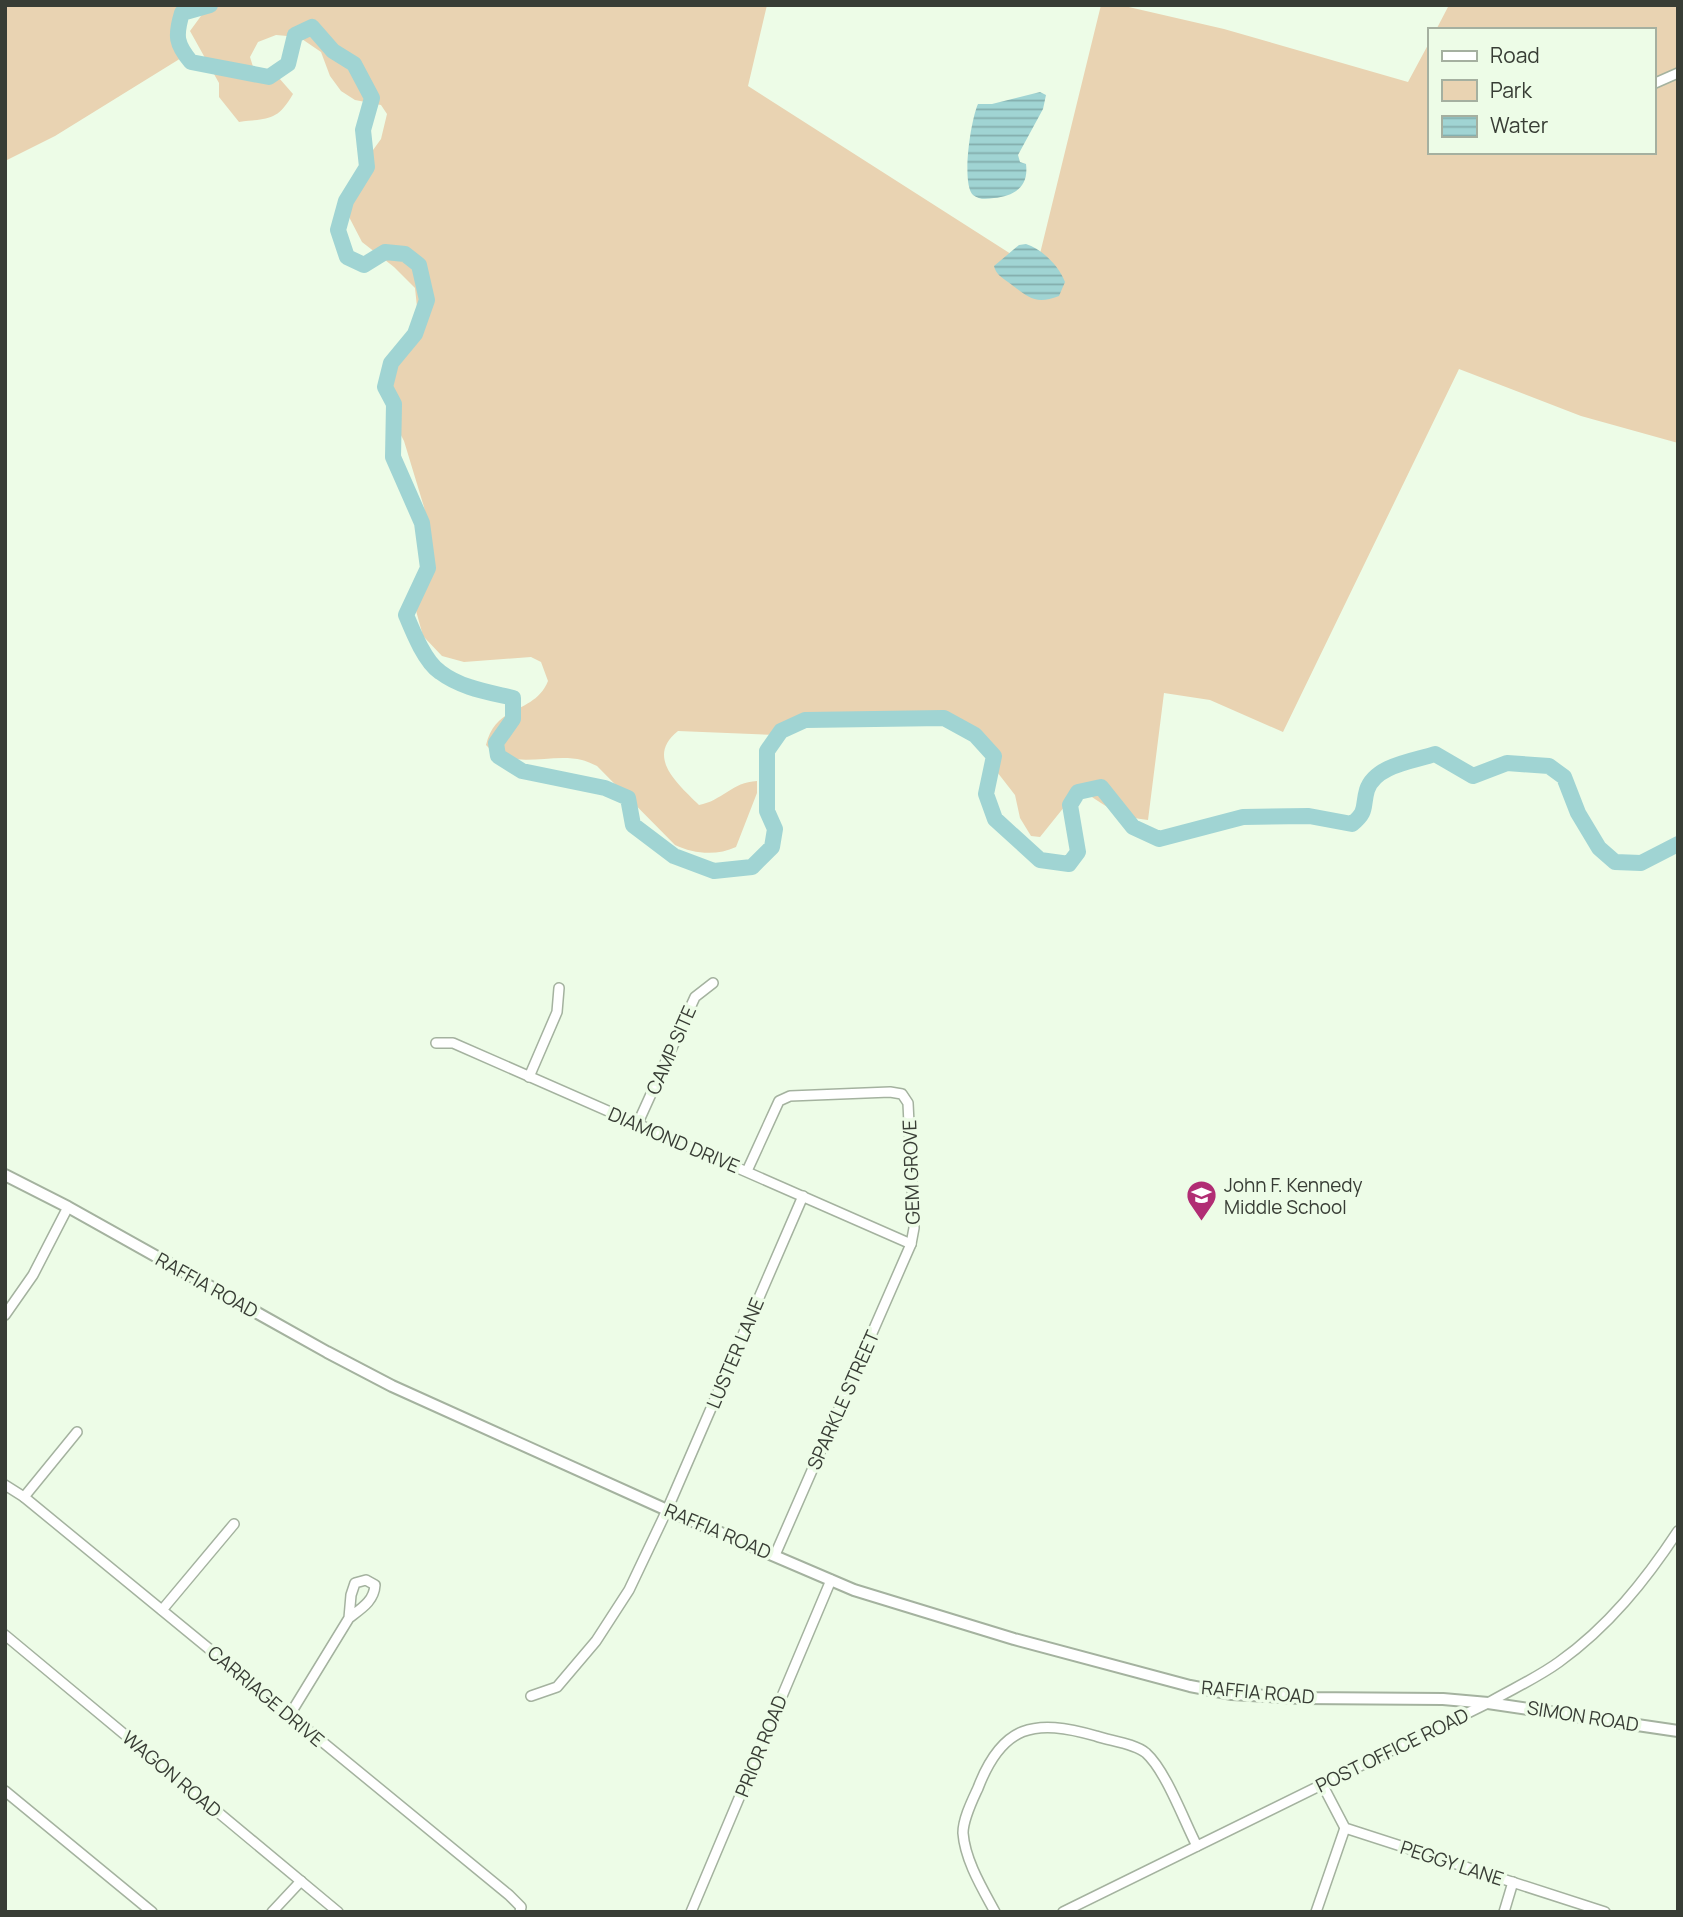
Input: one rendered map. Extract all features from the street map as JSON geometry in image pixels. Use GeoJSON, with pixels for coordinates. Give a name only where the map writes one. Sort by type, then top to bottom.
{"type":"FeatureCollection","features":[{"type":"Feature","properties":{"kind":"main road","name":"RAFFIA ROAD"},"geometry":{"type":"LineString","coordinates":[[5,1175],[392,1386],[667,1510],[831,1580],[928,1614],[1190,1686],[1232,1694],[1443,1699],[1488,1703]]}},
{"type":"Feature","properties":{"kind":"main road","name":"SIMON ROAD"},"geometry":{"type":"LineString","coordinates":[[1488,1703],[1678,1731]]}},
{"type":"Feature","properties":{"kind":"street"},"geometry":{"type":"LineString","coordinates":[[1655,83],[1678,73]]}},
{"type":"Feature","properties":{"kind":"street","name":"CAMP SITE"},"geometry":{"type":"LineString","coordinates":[[637,1125],[695,996],[713,983]]}},
{"type":"Feature","properties":{"kind":"street"},"geometry":{"type":"LineString","coordinates":[[529,1077],[557,1012],[559,988]]}},
{"type":"Feature","properties":{"kind":"street","name":"DIAMOND DRIVE"},"geometry":{"type":"LineString","coordinates":[[436,1043],[453,1044],[911,1244]]}},
{"type":"Feature","properties":{"kind":"street","name":"GEM GROVE"},"geometry":{"type":"LineString","coordinates":[[747,1171],[779,1101],[790,1096],[890,1092],[902,1094],[908,1103],[914,1228],[911,1244]]}},
{"type":"Feature","properties":{"kind":"street","name":"LUSTER LANE"},"geometry":{"type":"LineString","coordinates":[[531,1696],[557,1687],[596,1641],[629,1590],[667,1510],[803,1196]]}},
{"type":"Feature","properties":{"kind":"street"},"geometry":{"type":"LineString","coordinates":[[5,1315],[33,1275],[68,1207]]}},
{"type":"Feature","properties":{"kind":"street","name":"SPARKLE STREET"},"geometry":{"type":"LineString","coordinates":[[775,1555],[911,1244]]}},
{"type":"Feature","properties":{"kind":"street"},"geometry":{"type":"LineString","coordinates":[[24,1497],[77,1432]]}},
{"type":"Feature","properties":{"kind":"street","name":"CARRIAGE DRIVE"},"geometry":{"type":"LineString","coordinates":[[5,1485],[24,1497],[509,1895],[521,1907],[520,1912]]}},
{"type":"Feature","properties":{"kind":"street"},"geometry":{"type":"LineString","coordinates":[[162,1610],[233,1524]]}},
{"type":"Feature","properties":{"kind":"street","name":"POST OFFICE ROAD"},"geometry":{"type":"LineString","coordinates":[[1063,1912],[1488,1703],[1557,1663],[1590,1638],[1633,1594],[1678,1531]]}},
{"type":"Feature","properties":{"kind":"street","name":"PRIOR ROAD"},"geometry":{"type":"LineString","coordinates":[[691,1912],[831,1580]]}},
{"type":"Feature","properties":{"kind":"street"},"geometry":{"type":"LineString","coordinates":[[289,1716],[349,1618]]}},
{"type":"Feature","properties":{"kind":"street","name":"WAGON ROAD"},"geometry":{"type":"LineString","coordinates":[[5,1635],[338,1912]]}},
{"type":"Feature","properties":{"kind":"street"},"geometry":{"type":"LineString","coordinates":[[995,1912],[965,1850],[963,1830],[987,1765],[1012,1737],[1030,1729],[1052,1726],[1070,1728],[1143,1751],[1156,1763],[1197,1846]]}},
{"type":"Feature","properties":{"kind":"street"},"geometry":{"type":"LineString","coordinates":[[1316,1912],[1345,1828],[1322,1784]]}},
{"type":"Feature","properties":{"kind":"street"},"geometry":{"type":"LineString","coordinates":[[5,1791],[152,1912]]}},
{"type":"Feature","properties":{"kind":"street","name":"PEGGY LANE"},"geometry":{"type":"LineString","coordinates":[[1345,1828],[1605,1912]]}},
{"type":"Feature","properties":{"kind":"street"},"geometry":{"type":"LineString","coordinates":[[272,1912],[301,1881]]}},
{"type":"Feature","properties":{"kind":"street"},"geometry":{"type":"LineString","coordinates":[[1504,1912],[1513,1882]]}},
{"type":"Feature","properties":{"kind":"green space"},"geometry":{"type":"Polygon","coordinates":[[[5,5],[188,5],[173,22],[178,45],[186,55],[55,136],[5,161],[5,5]]]}},
{"type":"Feature","properties":{"kind":"green space"},"geometry":{"type":"Polygon","coordinates":[[[209,5],[767,5],[748,86],[1036,270],[1101,5],[1120,5],[1224,29],[1408,82],[1428,45],[1428,154],[1655,154],[1655,28],[1437,28],[1449,5],[1678,5],[1678,443],[1581,416],[1459,369],[1283,732],[1210,700],[1164,693],[1148,820],[1115,811],[1086,793],[1073,796],[1040,837],[1031,836],[1020,818],[1015,795],[987,759],[987,742],[980,729],[966,723],[909,713],[866,715],[836,724],[827,722],[777,735],[678,731],[664,751],[665,760],[674,779],[699,805],[748,782],[757,781],[757,793],[736,847],[713,853],[690,850],[675,845],[597,766],[570,758],[507,758],[486,745],[498,722],[542,692],[548,681],[541,662],[531,657],[464,662],[442,656],[423,636],[415,607],[429,539],[424,507],[404,441],[390,414],[388,401],[392,374],[411,340],[417,307],[415,288],[362,242],[348,215],[345,199],[350,182],[381,139],[387,114],[381,105],[355,100],[341,91],[330,76],[321,52],[299,37],[276,35],[258,42],[250,57],[254,70],[279,78],[293,94],[277,114],[265,119],[239,122],[219,97],[219,83],[190,31],[209,5]]]}},
{"type":"Feature","properties":{"kind":"water"},"geometry":{"type":"Polygon","coordinates":[[[1040,92],[1046,95],[1043,109],[1018,155],[1020,162],[1026,164],[1025,179],[1019,189],[1001,197],[975,197],[969,188],[967,165],[970,136],[978,104],[992,104],[1040,92]]]}},
{"type":"Feature","properties":{"kind":"water"},"geometry":{"type":"Polygon","coordinates":[[[1026,244],[1044,254],[1059,270],[1065,282],[1059,296],[1043,300],[1031,298],[996,271],[994,266],[1019,245],[1026,244]]]}},
{"type":"Feature","properties":{"kind":"waterway"},"geometry":{"type":"LineString","coordinates":[[210,5],[182,13],[178,39],[191,62],[269,77],[288,64],[295,35],[312,27],[333,51],[354,64],[372,98],[363,130],[367,167],[346,201],[338,230],[347,257],[364,265],[385,252],[405,254],[419,265],[427,300],[415,334],[391,363],[385,387],[394,404],[393,457],[422,523],[428,568],[406,615],[424,654],[440,672],[466,686],[513,698],[513,719],[496,743],[498,756],[522,771],[605,788],[628,798],[633,825],[674,856],[714,871],[752,867],[772,847],[775,829],[767,811],[767,751],[781,731],[805,720],[944,718],[975,735],[994,756],[986,794],[995,819],[1040,860],[1069,864],[1078,852],[1070,805],[1078,792],[1101,787],[1133,827],[1159,839],[1243,817],[1309,816],[1352,824],[1362,812],[1367,790],[1378,775],[1396,765],[1435,754],[1473,776],[1507,763],[1549,766],[1564,777],[1578,813],[1599,848],[1615,862],[1641,863],[1678,844]]}},
{"type":"Feature","properties":{"kind":"place","name":"John F. Kennedy Middle School"},"geometry":{"type":"Point","coordinates":[1201,1223]}}]}
